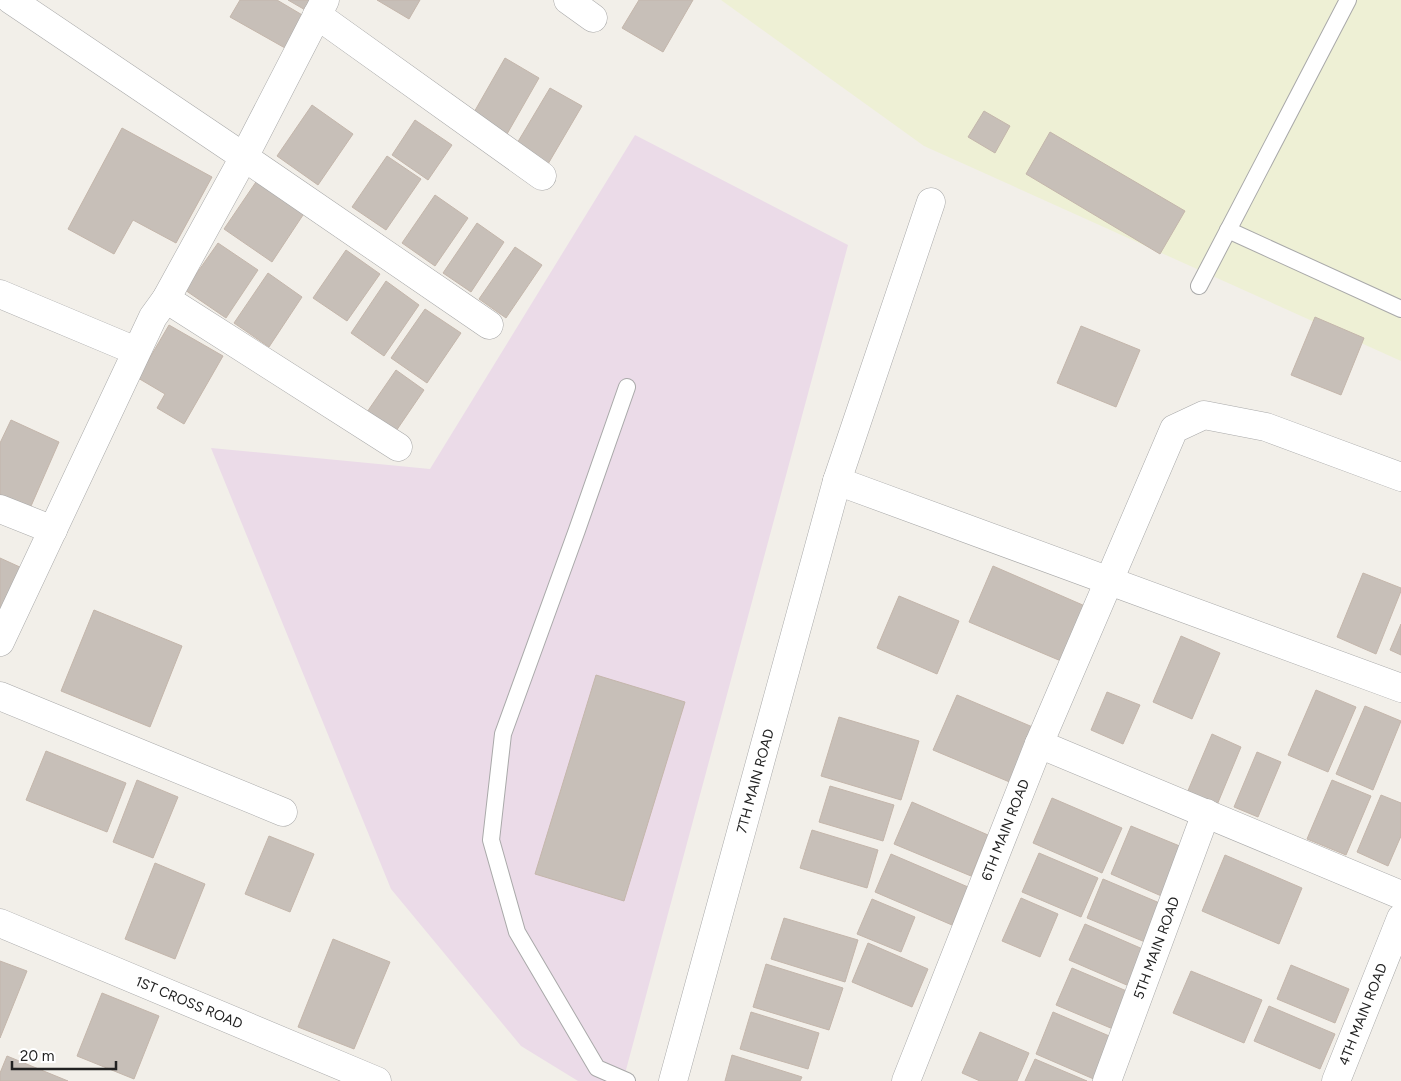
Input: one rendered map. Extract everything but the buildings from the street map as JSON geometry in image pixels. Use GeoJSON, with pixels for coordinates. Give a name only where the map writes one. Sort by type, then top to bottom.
{"type":"FeatureCollection","features":[{"type":"Feature","properties":{"kind":"street"},"geometry":{"type":"LineString","coordinates":[[11,0],[489,325]]}},
{"type":"Feature","properties":{"kind":"street"},"geometry":{"type":"LineString","coordinates":[[568,0],[593,18]]}},
{"type":"Feature","properties":{"kind":"street"},"geometry":{"type":"LineString","coordinates":[[0,642],[153,316],[166,299],[244,157],[321,8],[542,176]]}},
{"type":"Feature","properties":{"kind":"street","name":"7TH MAIN ROAD"},"geometry":{"type":"LineString","coordinates":[[673,1081],[837,481],[931,202]]}},
{"type":"Feature","properties":{"kind":"street"},"geometry":{"type":"LineString","coordinates":[[0,294],[136,351]]}},
{"type":"Feature","properties":{"kind":"street"},"geometry":{"type":"LineString","coordinates":[[166,299],[398,447]]}},
{"type":"Feature","properties":{"kind":"street","name":"6TH MAIN ROAD"},"geometry":{"type":"LineString","coordinates":[[906,1081],[1039,744],[1174,429],[1204,416],[1266,427],[1401,477]]}},
{"type":"Feature","properties":{"kind":"street"},"geometry":{"type":"LineString","coordinates":[[837,481],[1401,688]]}},
{"type":"Feature","properties":{"kind":"street"},"geometry":{"type":"LineString","coordinates":[[0,509],[53,530]]}},
{"type":"Feature","properties":{"kind":"street"},"geometry":{"type":"LineString","coordinates":[[0,696],[283,812]]}},
{"type":"Feature","properties":{"kind":"street"},"geometry":{"type":"LineString","coordinates":[[1039,744],[1401,895]]}},
{"type":"Feature","properties":{"kind":"street","name":"5TH MAIN ROAD"},"geometry":{"type":"LineString","coordinates":[[1106,1081],[1206,813]]}},
{"type":"Feature","properties":{"kind":"street","name":"4TH MAIN ROAD"},"geometry":{"type":"LineString","coordinates":[[1336,1081],[1401,918]]}},
{"type":"Feature","properties":{"kind":"street","name":"1ST CROSS ROAD"},"geometry":{"type":"LineString","coordinates":[[0,923],[378,1081]]}},
{"type":"Feature","properties":{"kind":"lane"},"geometry":{"type":"LineString","coordinates":[[1199,286],[1348,0]]}},
{"type":"Feature","properties":{"kind":"lane"},"geometry":{"type":"LineString","coordinates":[[1228,230],[1401,309]]}},
{"type":"Feature","properties":{"kind":"lane"},"geometry":{"type":"LineString","coordinates":[[627,387],[503,734],[491,840],[517,932],[597,1068],[628,1081]]}},
{"type":"Feature","properties":{"kind":"shaded area"},"geometry":{"type":"Polygon","coordinates":[[[635,135],[848,245],[623,1081],[578,1081],[521,1046],[391,889],[211,448],[430,469],[635,135]]]}},
{"type":"Feature","properties":{"kind":"green space"},"geometry":{"type":"Polygon","coordinates":[[[721,0],[1401,0],[1401,361],[924,146],[721,0]]]}}]}
